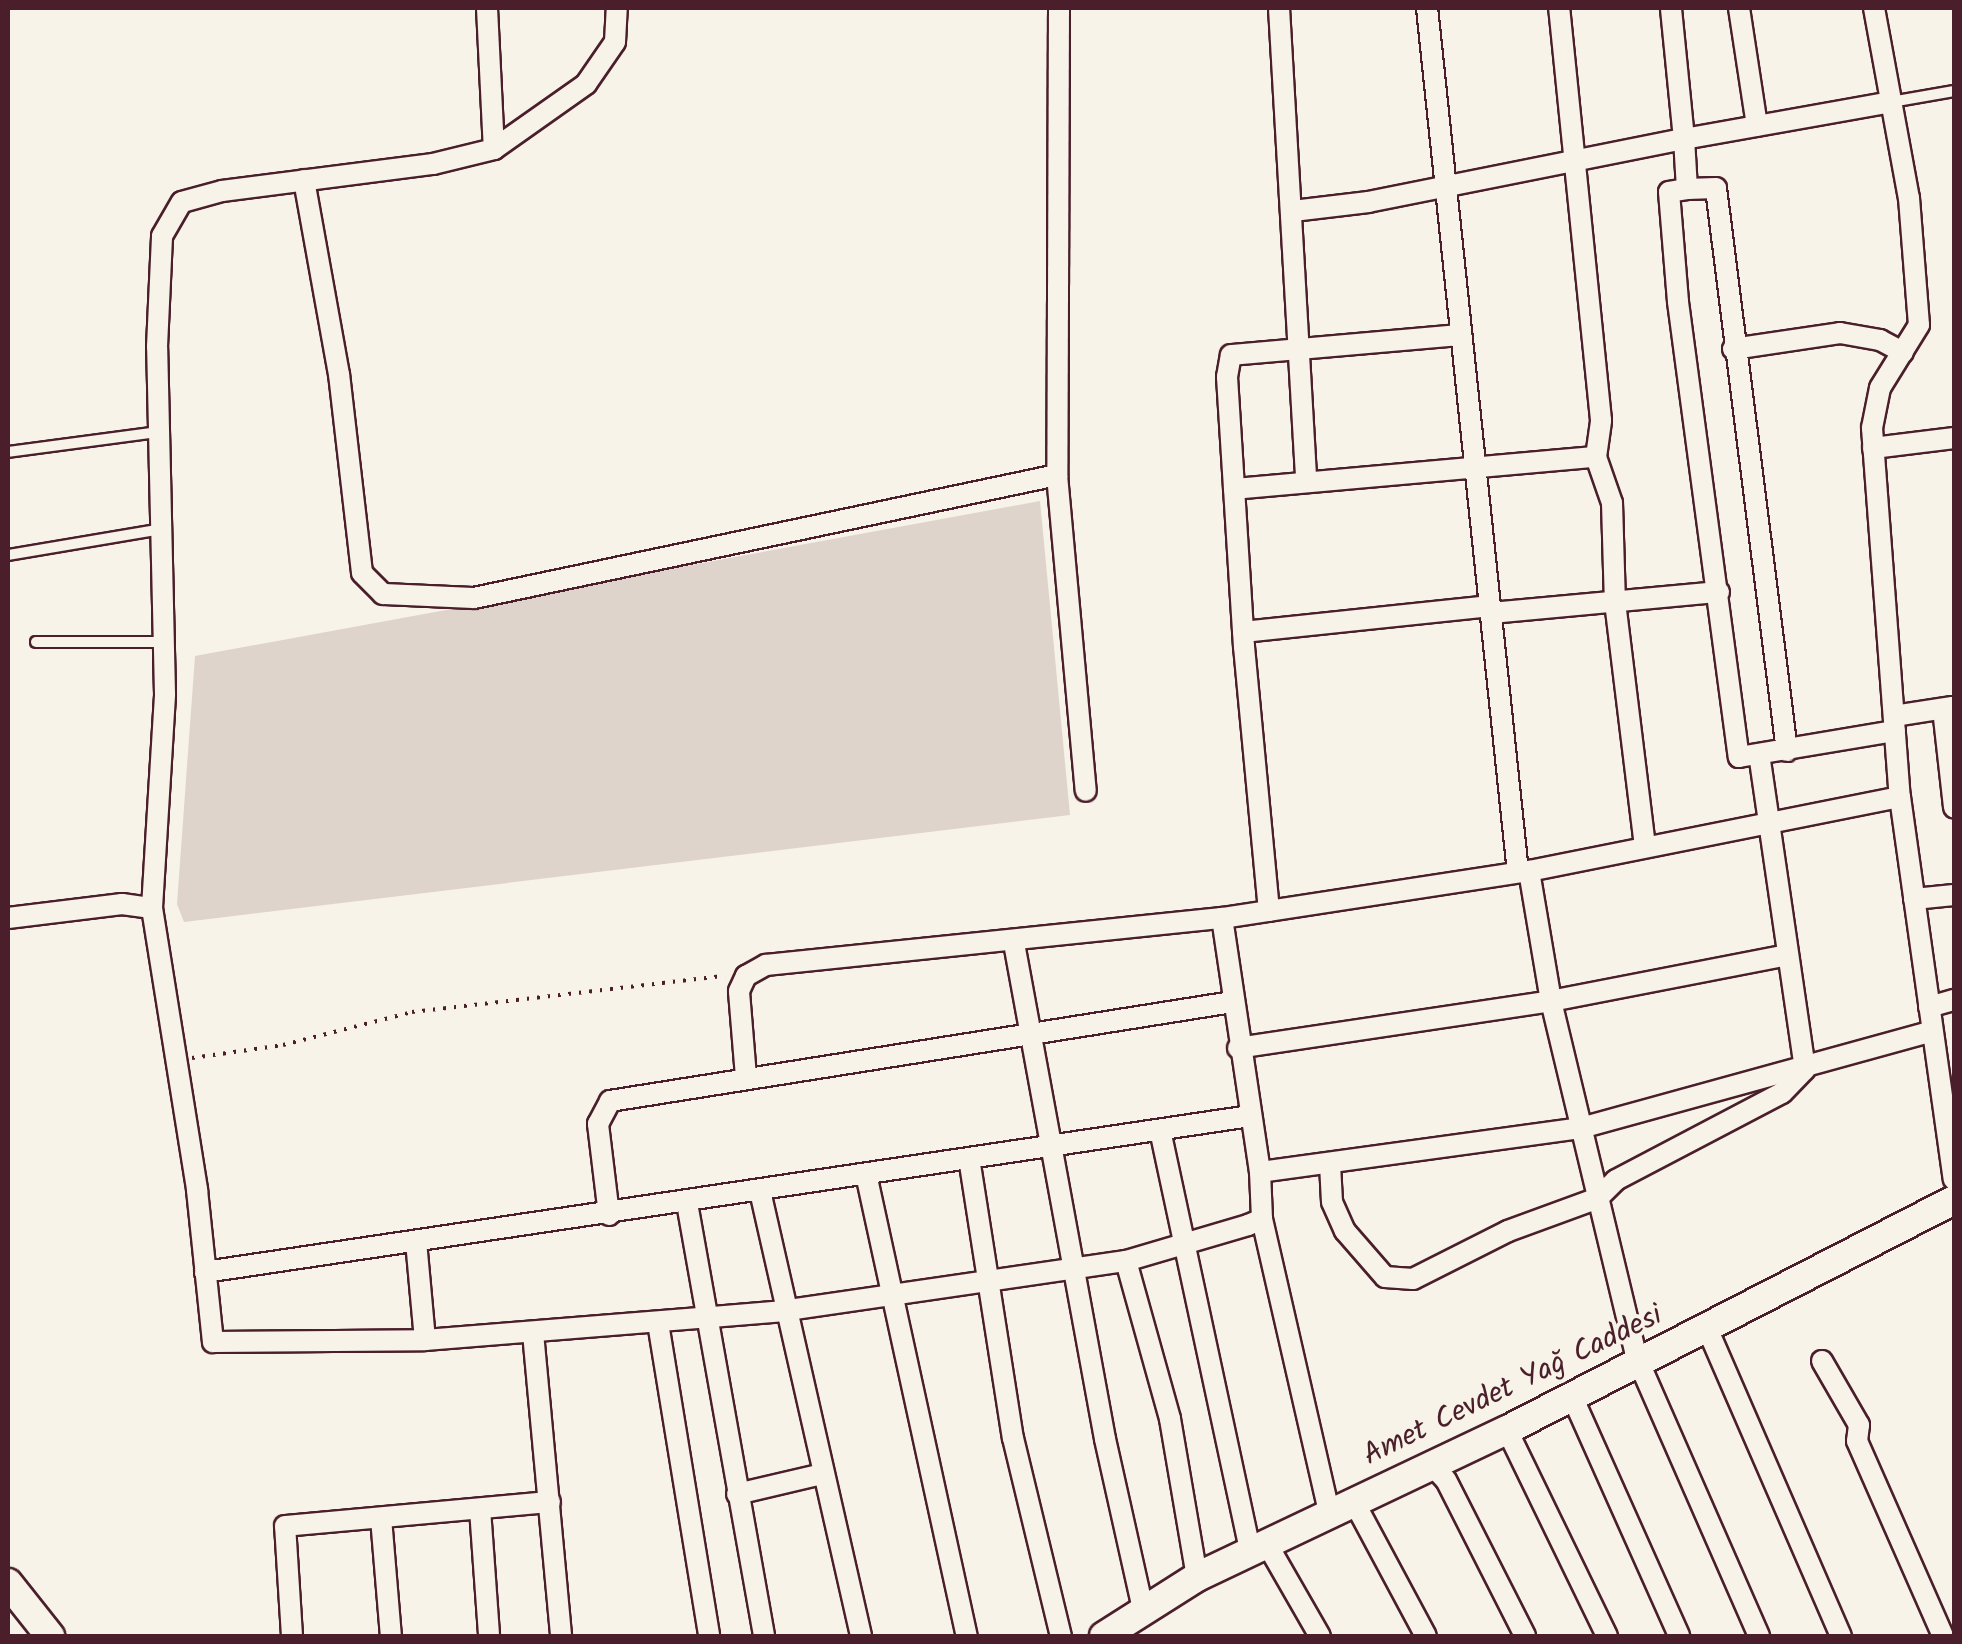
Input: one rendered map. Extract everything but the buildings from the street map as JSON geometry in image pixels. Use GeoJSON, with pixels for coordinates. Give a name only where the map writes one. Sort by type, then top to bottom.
{"type":"FeatureCollection","features":[{"type":"Feature","properties":{"kind":"street"},"geometry":{"type":"LineString","coordinates":[[487,8],[494,149]]}},
{"type":"Feature","properties":{"kind":"street"},"geometry":{"type":"LineString","coordinates":[[617,8],[615,42],[596,72],[494,149],[433,164],[304,180],[182,202],[162,236],[159,432],[164,642],[152,908],[177,1060],[214,1342],[424,1340],[782,1310],[888,1291],[1126,1261],[1184,1248],[1262,1218]]}},
{"type":"Feature","properties":{"kind":"street"},"geometry":{"type":"LineString","coordinates":[[1059,8],[1057,475],[1086,791]]}},
{"type":"Feature","properties":{"kind":"street"},"geometry":{"type":"LineString","coordinates":[[1279,8],[1294,210],[1306,480]]}},
{"type":"Feature","properties":{"kind":"street"},"geometry":{"type":"LineString","coordinates":[[1427,8],[1523,872],[1637,1358],[1759,1636]]}},
{"type":"Feature","properties":{"kind":"street"},"geometry":{"type":"LineString","coordinates":[[1559,8],[1601,420],[1596,457],[1612,503],[1615,602],[1645,848]]}},
{"type":"Feature","properties":{"kind":"street"},"geometry":{"type":"LineString","coordinates":[[1671,8],[1687,190]]}},
{"type":"Feature","properties":{"kind":"street"},"geometry":{"type":"LineString","coordinates":[[1738,8],[1757,126]]}},
{"type":"Feature","properties":{"kind":"street"},"geometry":{"type":"LineString","coordinates":[[1874,8],[1908,198],[1919,325],[1880,388],[1873,448],[1900,798],[1954,1179]]}},
{"type":"Feature","properties":{"kind":"street"},"geometry":{"type":"LineString","coordinates":[[1294,210],[1445,186],[1891,102]]}},
{"type":"Feature","properties":{"kind":"street"},"geometry":{"type":"LineString","coordinates":[[304,180],[338,374],[362,573],[384,594],[474,598],[1057,475]]}},
{"type":"Feature","properties":{"kind":"street"},"geometry":{"type":"LineString","coordinates":[[1786,751],[1716,188],[1670,192],[1739,757],[1786,751],[1948,708],[1954,807]]}},
{"type":"Feature","properties":{"kind":"street"},"geometry":{"type":"LineString","coordinates":[[1734,349],[1840,333],[1867,336],[1902,352]]}},
{"type":"Feature","properties":{"kind":"street"},"geometry":{"type":"LineString","coordinates":[[1269,910],[1243,632],[1231,355],[1300,345],[1461,336]]}},
{"type":"Feature","properties":{"kind":"street"},"geometry":{"type":"LineString","coordinates":[[1873,448],[1954,438]]}},
{"type":"Feature","properties":{"kind":"street"},"geometry":{"type":"LineString","coordinates":[[1234,489],[1306,480],[1332,484],[1596,457]]}},
{"type":"Feature","properties":{"kind":"street"},"geometry":{"type":"LineString","coordinates":[[1243,632],[1719,592]]}},
{"type":"Feature","properties":{"kind":"street"},"geometry":{"type":"LineString","coordinates":[[1759,755],[1806,1069]]}},
{"type":"Feature","properties":{"kind":"street"},"geometry":{"type":"LineString","coordinates":[[746,1077],[739,999],[746,976],[766,965],[1014,944],[1222,918],[1523,872],[1900,798]]}},
{"type":"Feature","properties":{"kind":"street"},"geometry":{"type":"LineString","coordinates":[[1914,899],[1954,895]]}},
{"type":"Feature","properties":{"kind":"street"},"geometry":{"type":"LineString","coordinates":[[8,918],[122,904],[152,908]]}},
{"type":"Feature","properties":{"kind":"street"},"geometry":{"type":"LineString","coordinates":[[1222,918],[1238,1048],[1260,1172],[1262,1218],[1341,1506],[1426,1636]]}},
{"type":"Feature","properties":{"kind":"street"},"geometry":{"type":"LineString","coordinates":[[1014,944],[1144,1613]]}},
{"type":"Feature","properties":{"kind":"street"},"geometry":{"type":"LineString","coordinates":[[1238,1048],[1551,1001],[1788,954]]}},
{"type":"Feature","properties":{"kind":"street"},"geometry":{"type":"LineString","coordinates":[[1929,1007],[1954,1000]]}},
{"type":"Feature","properties":{"kind":"street"},"geometry":{"type":"LineString","coordinates":[[609,1214],[601,1108],[610,1101],[746,1077],[1030,1039],[1232,1002]]}},
{"type":"Feature","properties":{"kind":"street"},"geometry":{"type":"LineString","coordinates":[[1260,1172],[1581,1128],[1806,1069],[1932,1031]]}},
{"type":"Feature","properties":{"kind":"street"},"geometry":{"type":"LineString","coordinates":[[1330,1164],[1332,1202],[1346,1231],[1374,1267],[1397,1281],[1598,1198],[1616,1180],[1782,1093],[1806,1069]]}},
{"type":"Feature","properties":{"kind":"street"},"geometry":{"type":"LineString","coordinates":[[206,1272],[1250,1116]]}},
{"type":"Feature","properties":{"kind":"street"},"geometry":{"type":"LineString","coordinates":[[1160,1130],[1184,1248],[1258,1547],[1320,1636]]}},
{"type":"Feature","properties":{"kind":"street"},"geometry":{"type":"LineString","coordinates":[[969,1158],[1013,1438],[1061,1636]]}},
{"type":"Feature","properties":{"kind":"street"},"geometry":{"type":"LineString","coordinates":[[866,1174],[888,1291],[967,1636]]}},
{"type":"Feature","properties":{"kind":"street"},"geometry":{"type":"LineString","coordinates":[[760,1191],[782,1310],[861,1636]]}},
{"type":"Feature","properties":{"kind":"street","name":"Amet Cevdet Yağ Caddesi"},"geometry":{"type":"LineString","coordinates":[[1116,1634],[1197,1577],[1430,1463],[1507,1430],[1637,1358],[1707,1328],[1954,1200]]}},
{"type":"Feature","properties":{"kind":"street"},"geometry":{"type":"LineString","coordinates":[[687,1202],[764,1636]]}},
{"type":"Feature","properties":{"kind":"street"},"geometry":{"type":"LineString","coordinates":[[416,1241],[424,1340]]}},
{"type":"Feature","properties":{"kind":"street"},"geometry":{"type":"LineString","coordinates":[[1126,1261],[1170,1419],[1197,1577]]}},
{"type":"Feature","properties":{"kind":"street"},"geometry":{"type":"LineString","coordinates":[[658,1323],[709,1636]]}},
{"type":"Feature","properties":{"kind":"street"},"geometry":{"type":"LineString","coordinates":[[1707,1328],[1842,1636]]}},
{"type":"Feature","properties":{"kind":"street"},"geometry":{"type":"LineString","coordinates":[[533,1332],[561,1636]]}},
{"type":"Feature","properties":{"kind":"street"},"geometry":{"type":"LineString","coordinates":[[1822,1362],[1858,1425],[1857,1441],[1944,1636]]}},
{"type":"Feature","properties":{"kind":"street"},"geometry":{"type":"LineString","coordinates":[[1571,1394],[1679,1636]]}},
{"type":"Feature","properties":{"kind":"street"},"geometry":{"type":"LineString","coordinates":[[1507,1430],[1608,1636]]}},
{"type":"Feature","properties":{"kind":"street"},"geometry":{"type":"LineString","coordinates":[[1430,1463],[1446,1480],[1525,1636]]}},
{"type":"Feature","properties":{"kind":"street"},"geometry":{"type":"LineString","coordinates":[[737,1494],[822,1474]]}},
{"type":"Feature","properties":{"kind":"street"},"geometry":{"type":"LineString","coordinates":[[292,1636],[286,1526],[550,1502]]}},
{"type":"Feature","properties":{"kind":"street"},"geometry":{"type":"LineString","coordinates":[[480,1509],[489,1636]]}},
{"type":"Feature","properties":{"kind":"street"},"geometry":{"type":"LineString","coordinates":[[381,1518],[391,1636]]}},
{"type":"Feature","properties":{"kind":"street"},"geometry":{"type":"LineString","coordinates":[[8,1583],[50,1636]]}},
{"type":"Feature","properties":{"kind":"lane"},"geometry":{"type":"LineString","coordinates":[[1891,102],[1954,91]]}},
{"type":"Feature","properties":{"kind":"lane"},"geometry":{"type":"LineString","coordinates":[[8,452],[159,432]]}},
{"type":"Feature","properties":{"kind":"lane"},"geometry":{"type":"LineString","coordinates":[[8,555],[162,529]]}},
{"type":"Feature","properties":{"kind":"lane"},"geometry":{"type":"LineString","coordinates":[[36,642],[164,642]]}},
{"type":"Feature","properties":{"kind":"path"},"geometry":{"type":"LineString","coordinates":[[177,1060],[283,1044],[412,1012],[746,976]]}},
{"type":"Feature","properties":{"kind":"shaded area"},"geometry":{"type":"Polygon","coordinates":[[[1040,501],[1070,815],[184,922],[177,904],[195,656],[1040,501]]]}}]}
